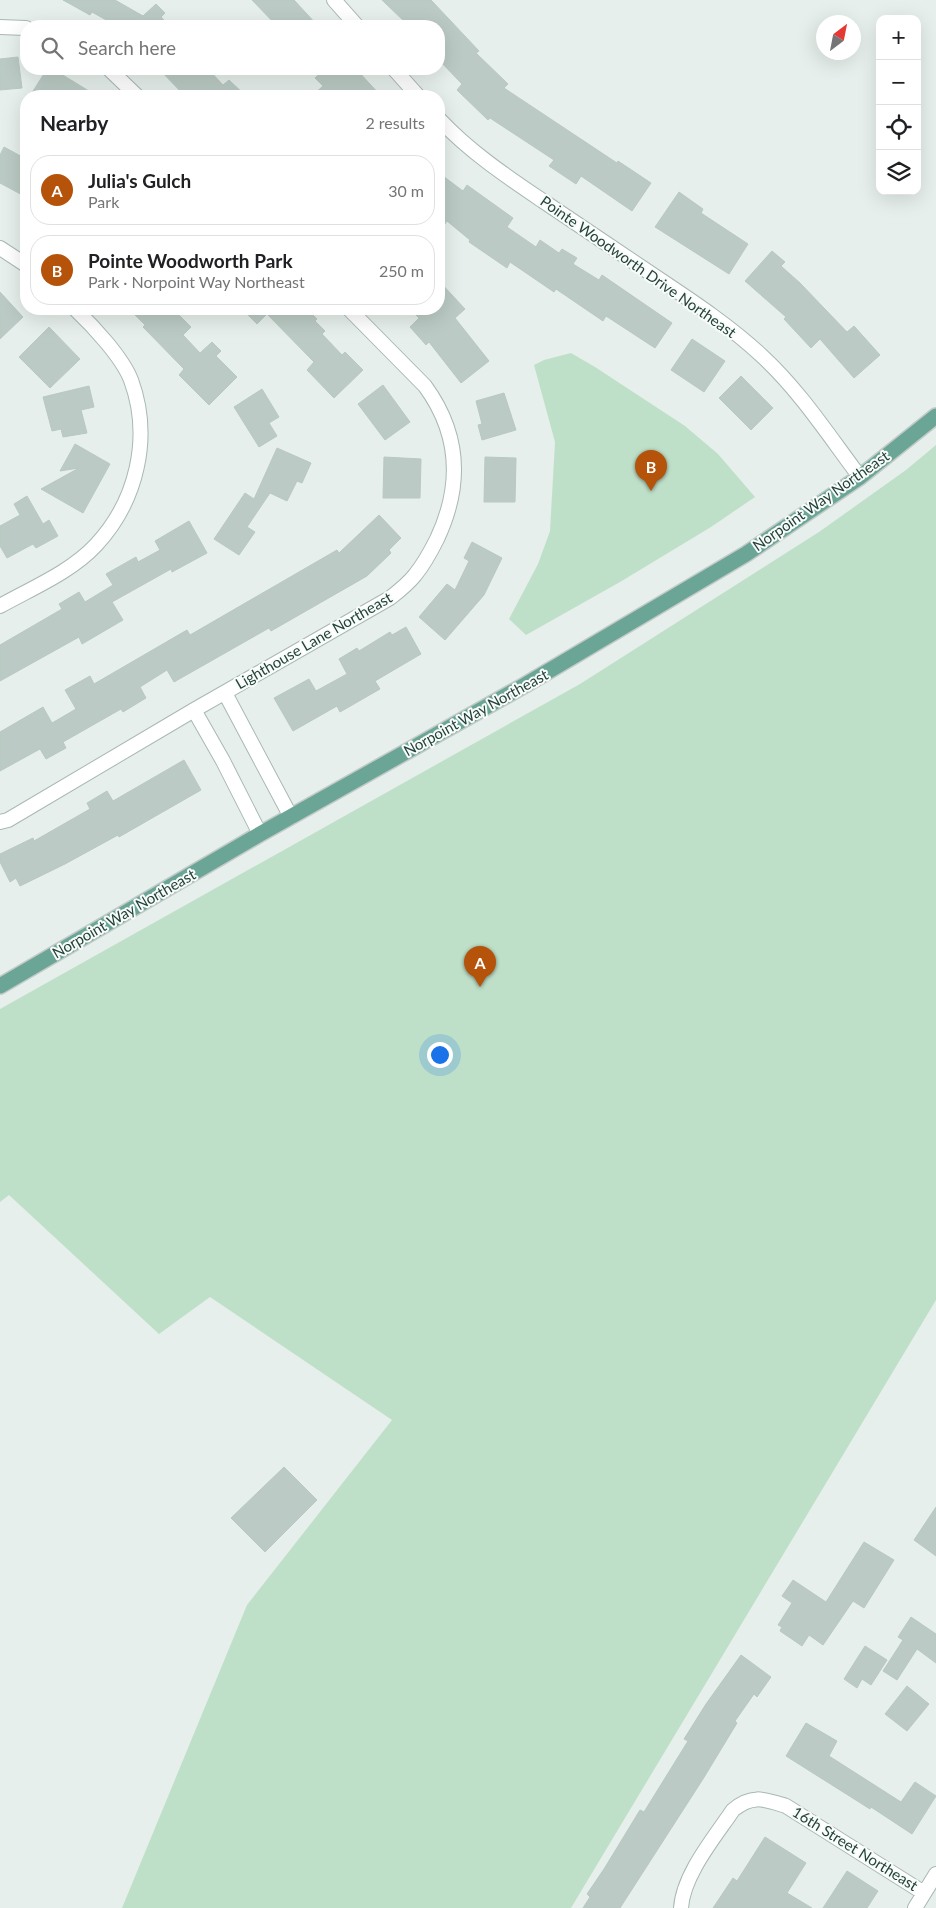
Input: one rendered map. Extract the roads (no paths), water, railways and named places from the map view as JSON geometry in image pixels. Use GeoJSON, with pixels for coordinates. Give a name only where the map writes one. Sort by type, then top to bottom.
{"type":"FeatureCollection","features":[{"type":"Feature","properties":{"kind":"main road","name":"Norpoint Way Northeast"},"geometry":{"type":"LineString","coordinates":[[0,986],[260,834],[621,629],[746,554],[860,477],[936,416]]}},
{"type":"Feature","properties":{"kind":"street"},"geometry":{"type":"LineString","coordinates":[[334,0],[352,20]]}},
{"type":"Feature","properties":{"kind":"street"},"geometry":{"type":"LineString","coordinates":[[0,27],[20,28]]}},
{"type":"Feature","properties":{"kind":"street"},"geometry":{"type":"LineString","coordinates":[[115,75],[130,90]]}},
{"type":"Feature","properties":{"kind":"street"},"geometry":{"type":"LineString","coordinates":[[399,75],[413,90]]}},
{"type":"Feature","properties":{"kind":"street","name":"Pointe Woodworth Drive Northeast"},"geometry":{"type":"LineString","coordinates":[[445,125],[472,150],[510,179],[701,306],[763,356],[785,380],[860,477]]}},
{"type":"Feature","properties":{"kind":"street"},"geometry":{"type":"LineString","coordinates":[[0,248],[20,261]]}},
{"type":"Feature","properties":{"kind":"street"},"geometry":{"type":"LineString","coordinates":[[0,606],[69,567],[95,546],[111,527],[122,508],[137,471],[141,427],[138,406],[130,379],[118,357],[80,315]]}},
{"type":"Feature","properties":{"kind":"street","name":"Lighthouse Lane Northeast"},"geometry":{"type":"LineString","coordinates":[[225,693],[390,598],[416,575],[430,553],[447,518],[454,476],[454,456],[450,434],[444,417],[436,400],[425,386],[355,315]]}},
{"type":"Feature","properties":{"kind":"street"},"geometry":{"type":"LineString","coordinates":[[0,822],[8,820],[225,693],[291,817]]}},
{"type":"Feature","properties":{"kind":"street"},"geometry":{"type":"LineString","coordinates":[[194,710],[224,761],[260,834]]}},
{"type":"Feature","properties":{"kind":"street","name":"16th Street Northeast"},"geometry":{"type":"LineString","coordinates":[[681,1908],[681,1898],[686,1882],[732,1810],[742,1802],[756,1799],[765,1799],[786,1806],[924,1893]]}},
{"type":"Feature","properties":{"kind":"street"},"geometry":{"type":"LineString","coordinates":[[915,1908],[936,1874]]}},
{"type":"Feature","properties":{"kind":"place","name":"Pointe Woodworth Park"},"geometry":{"type":"Point","coordinates":[651,491]}},
{"type":"Feature","properties":{"kind":"place","name":"Julia's Gulch"},"geometry":{"type":"Point","coordinates":[480,987]}}]}
